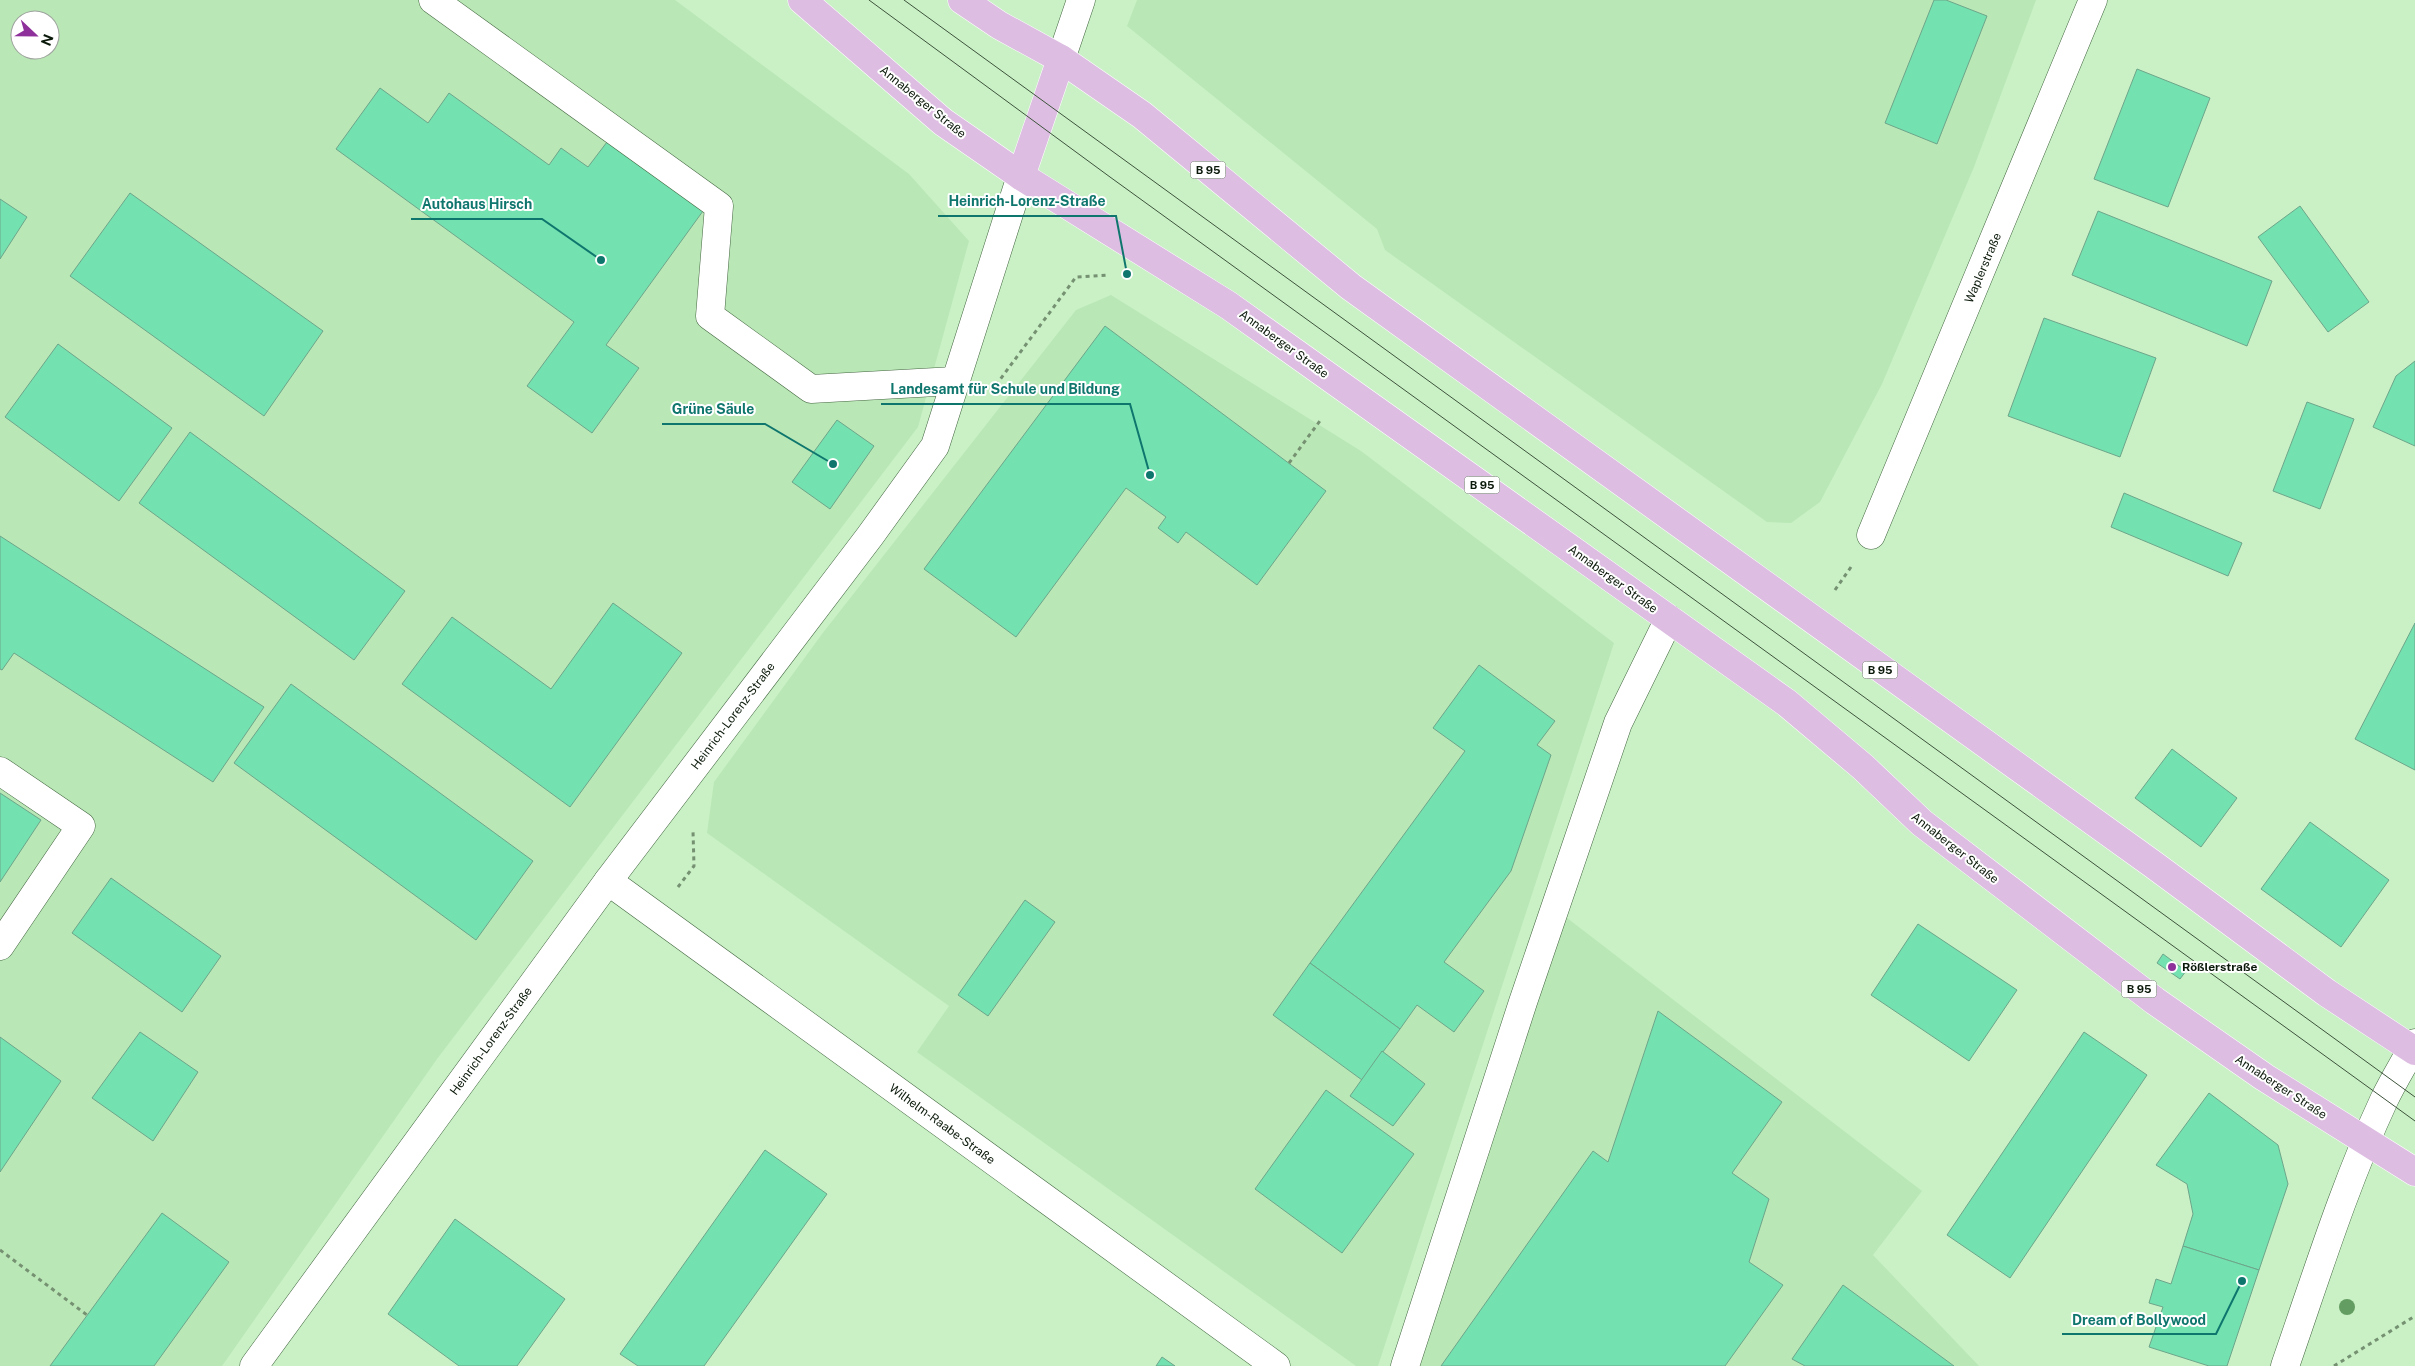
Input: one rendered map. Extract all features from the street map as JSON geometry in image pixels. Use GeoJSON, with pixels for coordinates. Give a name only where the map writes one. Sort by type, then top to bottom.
{"type":"FeatureCollection","features":[{"type":"Feature","properties":{"kind":"main road","name":"Annaberger Straße"},"geometry":{"type":"LineString","coordinates":[[802,0],[943,122],[1021,176],[1228,305],[1669,619],[1787,704],[1863,767],[1922,823],[2155,1001],[2258,1073],[2415,1172]]}},
{"type":"Feature","properties":{"kind":"main road","name":"B 95"},"geometry":{"type":"LineString","coordinates":[[962,0],[999,25],[1061,59],[1142,115],[1351,287],[1813,622],[2154,865],[2327,993],[2414,1047]]}},
{"type":"Feature","properties":{"kind":"main road","name":"Heinrich-Lorenz-Straße"},"geometry":{"type":"LineString","coordinates":[[1021,176],[1061,59]]}},
{"type":"Feature","properties":{"kind":"street"},"geometry":{"type":"LineString","coordinates":[[433,0],[719,206],[710,316],[810,390],[954,381]]}},
{"type":"Feature","properties":{"kind":"street","name":"Heinrich-Lorenz-Straße"},"geometry":{"type":"LineString","coordinates":[[1061,59],[1081,0]]}},
{"type":"Feature","properties":{"kind":"street","name":"Waplerstraße"},"geometry":{"type":"LineString","coordinates":[[1871,535],[2094,0]]}},
{"type":"Feature","properties":{"kind":"street","name":"Heinrich-Lorenz-Straße"},"geometry":{"type":"LineString","coordinates":[[254,1366],[608,881],[864,543],[934,446],[1021,176]]}},
{"type":"Feature","properties":{"kind":"street"},"geometry":{"type":"LineString","coordinates":[[1405,1366],[1520,1011],[1618,723],[1669,619]]}},
{"type":"Feature","properties":{"kind":"street"},"geometry":{"type":"LineString","coordinates":[[0,771],[81,826],[0,946]]}},
{"type":"Feature","properties":{"kind":"street","name":"Wilhelm-Raabe-Straße"},"geometry":{"type":"LineString","coordinates":[[608,881],[1276,1366]]}},
{"type":"Feature","properties":{"kind":"street"},"geometry":{"type":"LineString","coordinates":[[2286,1366],[2328,1242],[2366,1141],[2385,1099],[2414,1047]]}},
{"type":"Feature","properties":{"kind":"path"},"geometry":{"type":"LineString","coordinates":[[994,388],[1076,277],[1113,275]]}},
{"type":"Feature","properties":{"kind":"path"},"geometry":{"type":"LineString","coordinates":[[1289,463],[1325,414]]}},
{"type":"Feature","properties":{"kind":"path"},"geometry":{"type":"LineString","coordinates":[[1813,622],[1871,535]]}},
{"type":"Feature","properties":{"kind":"path"},"geometry":{"type":"LineString","coordinates":[[0,1250],[87,1315]]}},
{"type":"Feature","properties":{"kind":"path"},"geometry":{"type":"LineString","coordinates":[[2334,1366],[2415,1316]]}},
{"type":"Feature","properties":{"kind":"shaded area"},"geometry":{"type":"Polygon","coordinates":[[[0,0],[675,0],[909,174],[969,241],[918,427],[437,1059],[222,1366],[0,1366],[0,0]]]}},
{"type":"Feature","properties":{"kind":"shaded area"},"geometry":{"type":"Polygon","coordinates":[[[1137,0],[2036,0],[1974,167],[1882,384],[1820,502],[1791,523],[1767,522],[1385,250],[1377,229],[1127,26],[1137,0]]]}},
{"type":"Feature","properties":{"kind":"shaded area"},"geometry":{"type":"Polygon","coordinates":[[[1111,295],[1361,451],[1614,643],[1378,1366],[1356,1366],[917,1052],[949,1006],[707,833],[714,782],[822,634],[1076,310],[1111,295]]]}},
{"type":"Feature","properties":{"kind":"shaded area"},"geometry":{"type":"Polygon","coordinates":[[[1558,911],[1922,1191],[1873,1255],[1979,1366],[1408,1366],[1558,911]]]}},
{"type":"Feature","properties":{"kind":"building"},"geometry":{"type":"Polygon","coordinates":[[[1934,0],[1946,0],[1987,16],[1937,144],[1885,123],[1934,0]]]}},
{"type":"Feature","properties":{"kind":"building"},"geometry":{"type":"Polygon","coordinates":[[[2137,69],[2210,98],[2168,207],[2094,179],[2137,69]]]}},
{"type":"Feature","properties":{"kind":"building"},"geometry":{"type":"Polygon","coordinates":[[[380,88],[428,123],[449,93],[549,165],[561,148],[588,167],[607,142],[703,211],[606,345],[639,368],[592,433],[527,386],[574,322],[336,149],[380,88]]]}},
{"type":"Feature","properties":{"kind":"building"},"geometry":{"type":"Polygon","coordinates":[[[130,193],[323,331],[264,416],[70,276],[130,193]]]}},
{"type":"Feature","properties":{"kind":"building"},"geometry":{"type":"Polygon","coordinates":[[[0,199],[27,217],[0,259],[0,199]]]}},
{"type":"Feature","properties":{"kind":"building"},"geometry":{"type":"Polygon","coordinates":[[[2300,206],[2369,302],[2328,332],[2258,237],[2300,206]]]}},
{"type":"Feature","properties":{"kind":"building"},"geometry":{"type":"Polygon","coordinates":[[[2098,211],[2272,281],[2247,346],[2072,275],[2098,211]]]}},
{"type":"Feature","properties":{"kind":"building"},"geometry":{"type":"Polygon","coordinates":[[[2044,318],[2156,358],[2120,457],[2008,416],[2044,318]]]}},
{"type":"Feature","properties":{"kind":"building"},"geometry":{"type":"Polygon","coordinates":[[[1105,326],[1326,491],[1257,585],[1186,532],[1178,543],[1158,528],[1166,517],[1126,488],[1016,637],[924,569],[1105,326]]]}},
{"type":"Feature","properties":{"kind":"building"},"geometry":{"type":"Polygon","coordinates":[[[58,344],[172,428],[119,501],[5,417],[58,344]]]}},
{"type":"Feature","properties":{"kind":"building"},"geometry":{"type":"Polygon","coordinates":[[[2415,361],[2415,446],[2373,427],[2396,376],[2415,361]]]}},
{"type":"Feature","properties":{"kind":"building"},"geometry":{"type":"Polygon","coordinates":[[[2307,402],[2354,419],[2320,509],[2273,491],[2307,402]]]}},
{"type":"Feature","properties":{"kind":"building"},"geometry":{"type":"Polygon","coordinates":[[[837,420],[874,446],[830,509],[792,482],[837,420]]]}},
{"type":"Feature","properties":{"kind":"building"},"geometry":{"type":"Polygon","coordinates":[[[190,432],[405,591],[354,660],[139,503],[190,432]]]}},
{"type":"Feature","properties":{"kind":"building"},"geometry":{"type":"Polygon","coordinates":[[[2124,493],[2242,543],[2228,576],[2111,527],[2124,493]]]}},
{"type":"Feature","properties":{"kind":"building"},"geometry":{"type":"Polygon","coordinates":[[[0,536],[264,707],[213,782],[14,653],[2,670],[0,669],[0,536]]]}},
{"type":"Feature","properties":{"kind":"building"},"geometry":{"type":"Polygon","coordinates":[[[613,603],[682,653],[570,807],[402,684],[452,617],[551,689],[613,603]]]}},
{"type":"Feature","properties":{"kind":"building"},"geometry":{"type":"Polygon","coordinates":[[[2415,623],[2415,770],[2355,739],[2415,623]]]}},
{"type":"Feature","properties":{"kind":"building"},"geometry":{"type":"Polygon","coordinates":[[[1479,665],[1555,721],[1537,745],[1551,755],[1511,871],[1444,962],[1484,991],[1454,1032],[1417,1005],[1400,1029],[1310,963],[1465,751],[1433,728],[1479,665]]]}},
{"type":"Feature","properties":{"kind":"building"},"geometry":{"type":"Polygon","coordinates":[[[291,684],[533,861],[476,940],[234,763],[291,684]]]}},
{"type":"Feature","properties":{"kind":"building"},"geometry":{"type":"Polygon","coordinates":[[[2172,749],[2237,798],[2201,847],[2135,798],[2172,749]]]}},
{"type":"Feature","properties":{"kind":"building"},"geometry":{"type":"Polygon","coordinates":[[[0,793],[41,820],[0,882],[0,793]]]}},
{"type":"Feature","properties":{"kind":"building"},"geometry":{"type":"Polygon","coordinates":[[[2310,822],[2389,880],[2341,947],[2261,889],[2310,822]]]}},
{"type":"Feature","properties":{"kind":"building"},"geometry":{"type":"Polygon","coordinates":[[[111,878],[221,956],[182,1012],[72,933],[111,878]]]}},
{"type":"Feature","properties":{"kind":"building"},"geometry":{"type":"Polygon","coordinates":[[[1025,900],[1055,922],[988,1016],[958,995],[1025,900]]]}},
{"type":"Feature","properties":{"kind":"building"},"geometry":{"type":"Polygon","coordinates":[[[1918,924],[2017,990],[1969,1061],[1871,995],[1918,924]]]}},
{"type":"Feature","properties":{"kind":"building","name":"Rößlerstraße"},"geometry":{"type":"Polygon","coordinates":[[[2163,954],[2186,971],[2180,979],[2157,963],[2163,954]]]}},
{"type":"Feature","properties":{"kind":"building"},"geometry":{"type":"Polygon","coordinates":[[[1310,963],[1400,1029],[1362,1080],[1273,1015],[1310,963]]]}},
{"type":"Feature","properties":{"kind":"building"},"geometry":{"type":"Polygon","coordinates":[[[1658,1011],[1782,1102],[1732,1173],[1769,1199],[1749,1262],[1783,1285],[1725,1366],[1441,1366],[1593,1151],[1608,1162],[1658,1011]]]}},
{"type":"Feature","properties":{"kind":"building"},"geometry":{"type":"Polygon","coordinates":[[[140,1032],[198,1072],[153,1141],[92,1098],[140,1032]]]}},
{"type":"Feature","properties":{"kind":"building"},"geometry":{"type":"Polygon","coordinates":[[[2084,1032],[2147,1075],[2010,1278],[1947,1235],[2084,1032]]]}},
{"type":"Feature","properties":{"kind":"building"},"geometry":{"type":"Polygon","coordinates":[[[0,1037],[61,1081],[0,1172],[0,1037]]]}},
{"type":"Feature","properties":{"kind":"building"},"geometry":{"type":"Polygon","coordinates":[[[1382,1051],[1425,1084],[1393,1126],[1350,1096],[1382,1051]]]}},
{"type":"Feature","properties":{"kind":"building"},"geometry":{"type":"Polygon","coordinates":[[[1326,1090],[1414,1154],[1342,1253],[1255,1189],[1326,1090]]]}},
{"type":"Feature","properties":{"kind":"building"},"geometry":{"type":"Polygon","coordinates":[[[2209,1093],[2278,1145],[2288,1184],[2259,1270],[2183,1246],[2193,1214],[2187,1184],[2156,1165],[2209,1093]]]}},
{"type":"Feature","properties":{"kind":"building"},"geometry":{"type":"Polygon","coordinates":[[[765,1150],[827,1194],[704,1366],[638,1366],[620,1354],[765,1150]]]}},
{"type":"Feature","properties":{"kind":"building"},"geometry":{"type":"Polygon","coordinates":[[[162,1213],[229,1262],[154,1366],[50,1366],[162,1213]]]}},
{"type":"Feature","properties":{"kind":"building"},"geometry":{"type":"Polygon","coordinates":[[[455,1219],[565,1299],[517,1366],[459,1366],[388,1314],[455,1219]]]}},
{"type":"Feature","properties":{"kind":"building"},"geometry":{"type":"Polygon","coordinates":[[[2183,1246],[2259,1270],[2227,1366],[2209,1366],[2149,1347],[2163,1307],[2149,1303],[2156,1279],[2171,1284],[2183,1246]]]}},
{"type":"Feature","properties":{"kind":"building"},"geometry":{"type":"Polygon","coordinates":[[[1843,1285],[1954,1366],[1805,1366],[1792,1359],[1843,1285]]]}},
{"type":"Feature","properties":{"kind":"building"},"geometry":{"type":"Polygon","coordinates":[[[1162,1357],[1175,1366],[1156,1366],[1162,1357]]]}},
{"type":"Feature","properties":{"kind":"tram line"},"geometry":{"type":"LineString","coordinates":[[869,0],[1110,177],[2415,1121]]}},
{"type":"Feature","properties":{"kind":"tram line"},"geometry":{"type":"LineString","coordinates":[[904,0],[2415,1097]]}},
{"type":"Feature","properties":{"kind":"place","name":"Autohaus Hirsch"},"geometry":{"type":"Point","coordinates":[601,260]}},
{"type":"Feature","properties":{"kind":"place","name":"Heinrich-Lorenz-Straße"},"geometry":{"type":"Point","coordinates":[1127,274]}},
{"type":"Feature","properties":{"kind":"place","name":"Grüne Säule"},"geometry":{"type":"Point","coordinates":[833,464]}},
{"type":"Feature","properties":{"kind":"place","name":"Landesamt für Schule und Bildung"},"geometry":{"type":"Point","coordinates":[1150,475]}},
{"type":"Feature","properties":{"kind":"place","name":"Rößlerstraße"},"geometry":{"type":"Point","coordinates":[2172,967]}},
{"type":"Feature","properties":{"kind":"place","name":"Dream of Bollywood"},"geometry":{"type":"Point","coordinates":[2242,1281]}}]}
